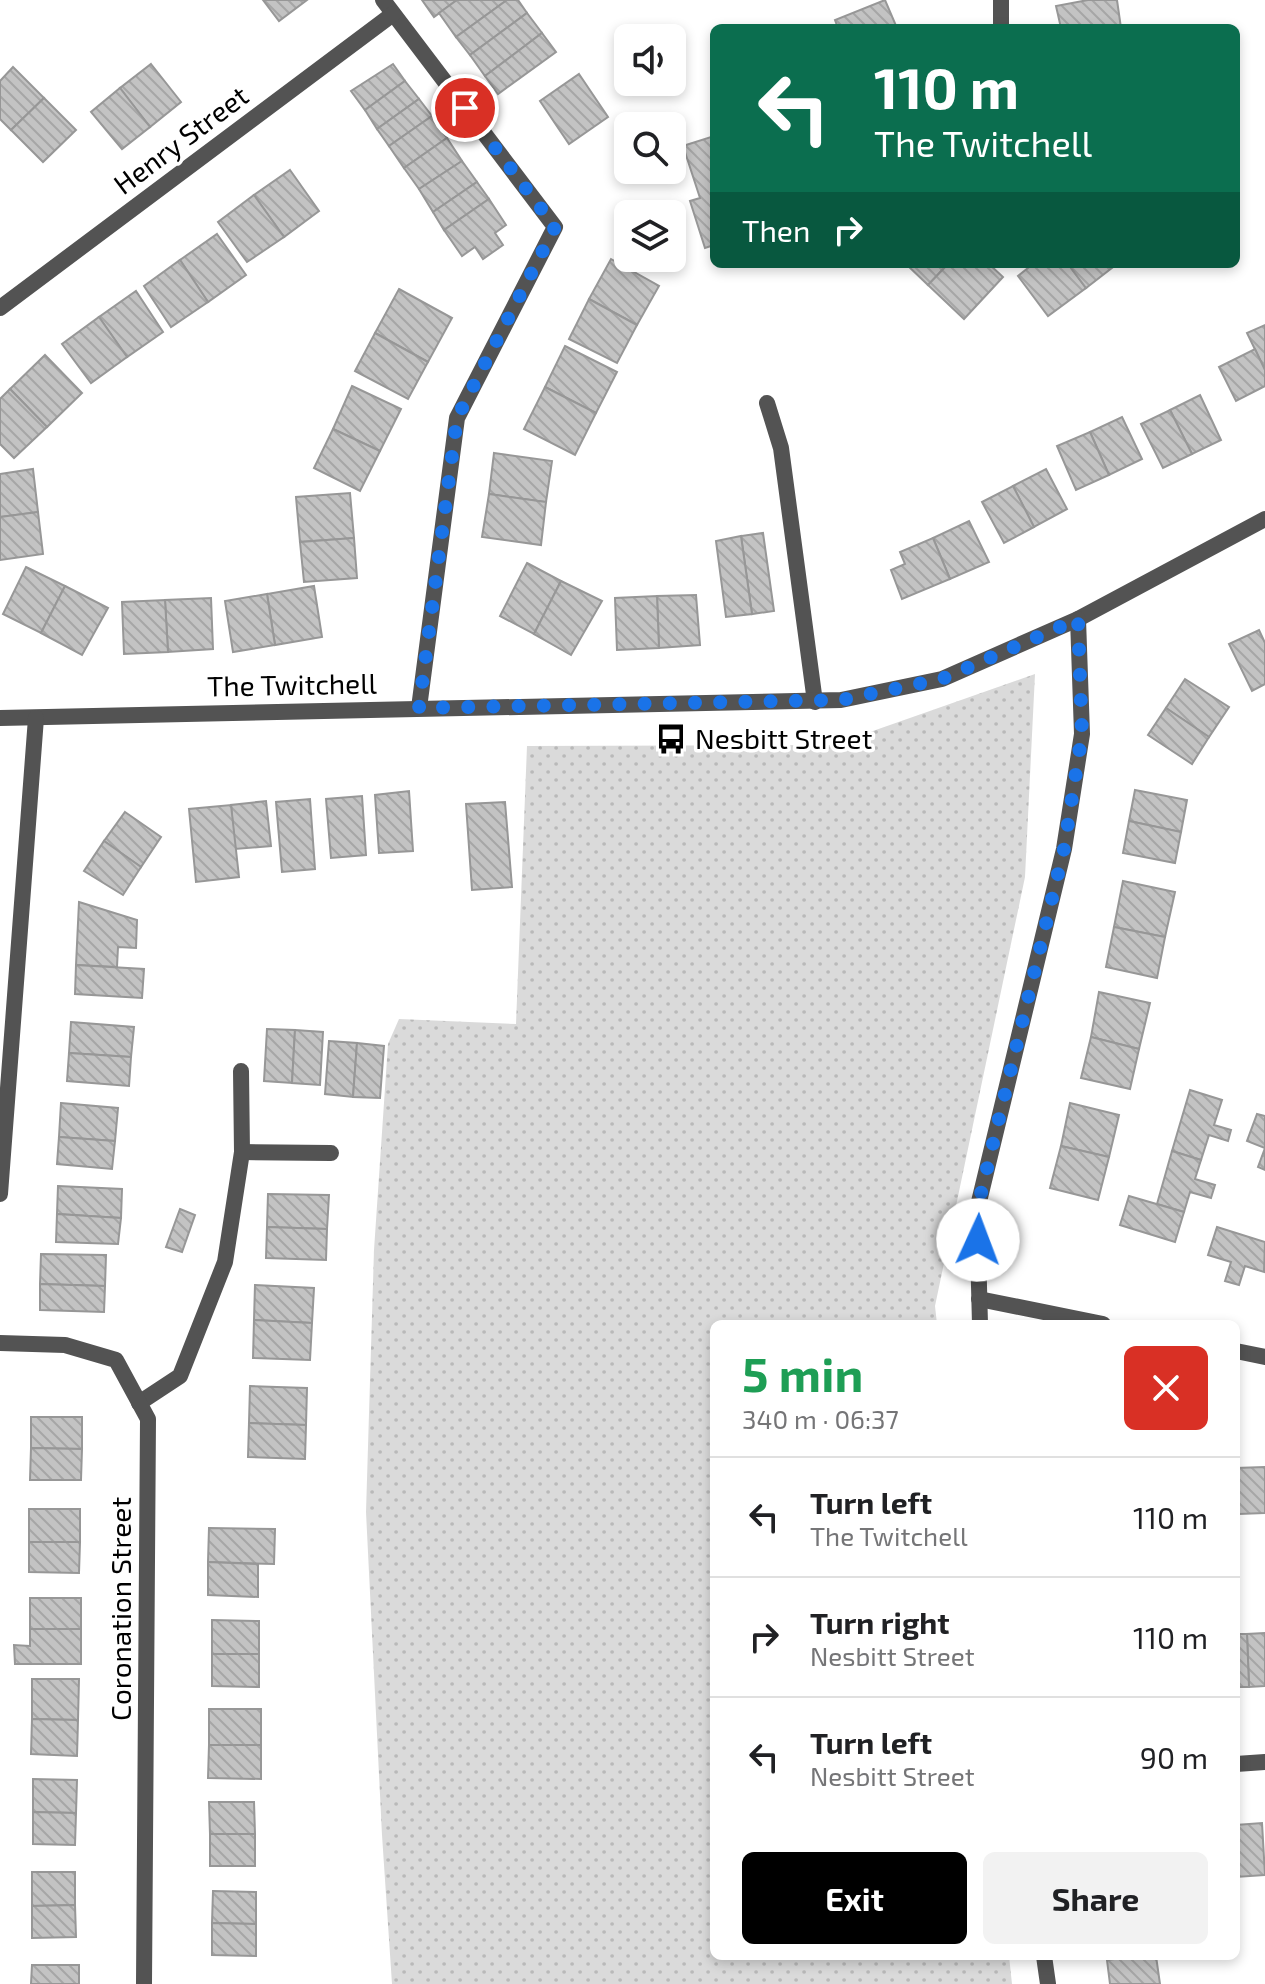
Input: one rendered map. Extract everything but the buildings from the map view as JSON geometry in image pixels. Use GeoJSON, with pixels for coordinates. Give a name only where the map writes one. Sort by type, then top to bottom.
{"type":"FeatureCollection","features":[{"type":"Feature","properties":{"kind":"street"},"geometry":{"type":"LineString","coordinates":[[1001,0],[1001,24]]}},
{"type":"Feature","properties":{"kind":"street"},"geometry":{"type":"LineString","coordinates":[[388,7],[555,227],[457,418],[419,708]]}},
{"type":"Feature","properties":{"kind":"street","name":"Henry Street"},"geometry":{"type":"LineString","coordinates":[[2,301],[388,7]]}},
{"type":"Feature","properties":{"kind":"street"},"geometry":{"type":"LineString","coordinates":[[767,403],[781,448],[815,702]]}},
{"type":"Feature","properties":{"kind":"street","name":"The Twitchell"},"geometry":{"type":"LineString","coordinates":[[0,718],[841,700],[942,679],[1078,619],[1265,519]]}},
{"type":"Feature","properties":{"kind":"street"},"geometry":{"type":"LineString","coordinates":[[980,1320],[977,1210],[1064,849],[1082,734],[1078,619]]}},
{"type":"Feature","properties":{"kind":"street"},"geometry":{"type":"LineString","coordinates":[[0,1194],[36,718]]}},
{"type":"Feature","properties":{"kind":"street"},"geometry":{"type":"LineString","coordinates":[[139,1403],[180,1376],[225,1262],[242,1152],[241,1071]]}},
{"type":"Feature","properties":{"kind":"street"},"geometry":{"type":"LineString","coordinates":[[242,1152],[331,1153]]}},
{"type":"Feature","properties":{"kind":"street"},"geometry":{"type":"LineString","coordinates":[[979,1299],[1083,1320]]}},
{"type":"Feature","properties":{"kind":"street","name":"Coronation Street"},"geometry":{"type":"LineString","coordinates":[[0,1343],[65,1345],[116,1360],[148,1419],[144,1984]]}},
{"type":"Feature","properties":{"kind":"street"},"geometry":{"type":"LineString","coordinates":[[1240,1352],[1265,1357]]}},
{"type":"Feature","properties":{"kind":"street"},"geometry":{"type":"LineString","coordinates":[[1240,1764],[1265,1762]]}},
{"type":"Feature","properties":{"kind":"street"},"geometry":{"type":"LineString","coordinates":[[1045,1960],[1048,1984]]}},
{"type":"Feature","properties":{"kind":"shaded area"},"geometry":{"type":"Polygon","coordinates":[[[1035,674],[1025,877],[935,1306],[937,1320],[710,1320],[710,1960],[1009,1960],[1012,1984],[392,1984],[366,1512],[374,1250],[388,1044],[399,1019],[516,1024],[527,746],[833,745],[1035,674]]]}},
{"type":"Feature","properties":{"kind":"place","name":"Nesbitt Street"},"geometry":{"type":"Point","coordinates":[671,739]}},
{"type":"Feature","properties":{"kind":"route"},"geometry":{"type":"LineString","coordinates":[[465,108],[555,227],[457,418],[419,708],[841,700],[942,679],[1078,619],[1082,734],[1064,849],[977,1210],[978,1240]]}}]}
